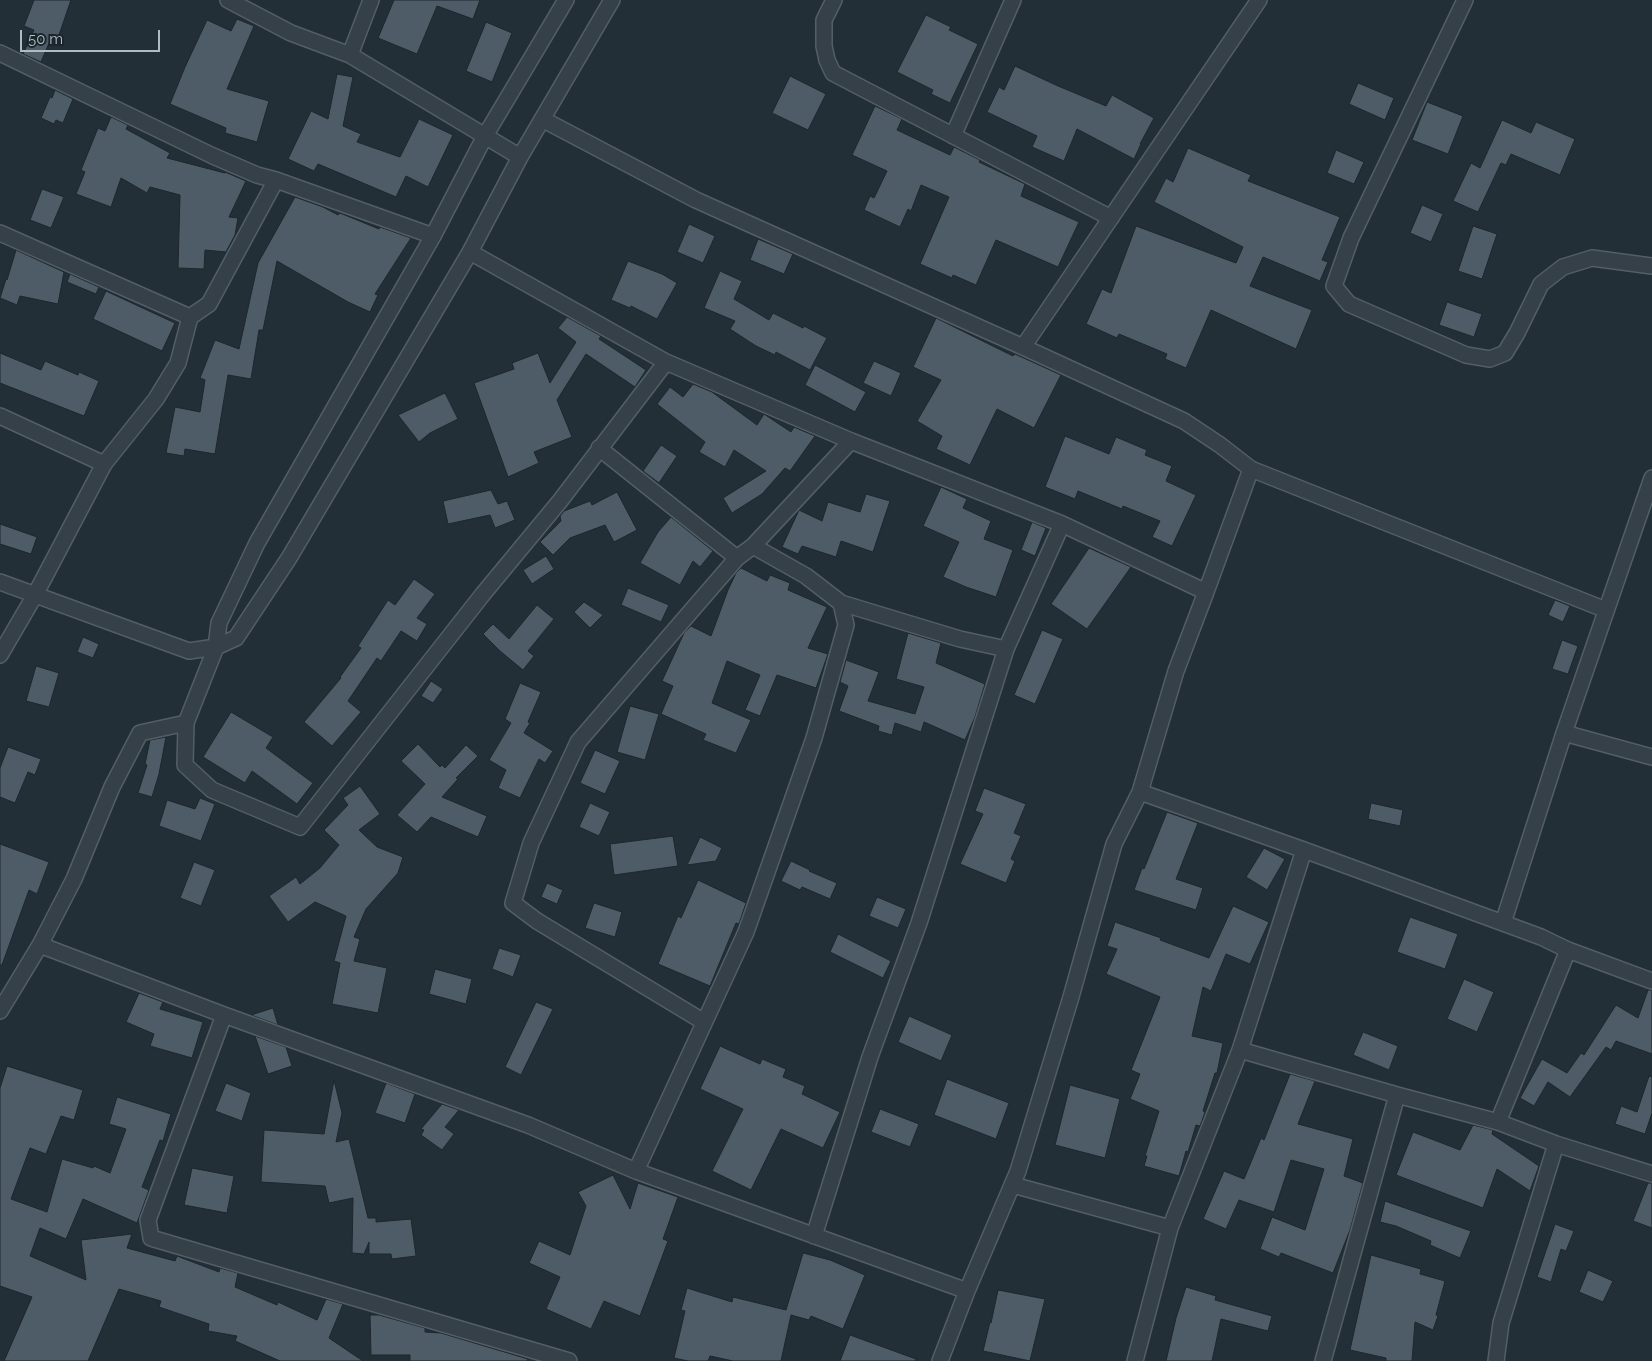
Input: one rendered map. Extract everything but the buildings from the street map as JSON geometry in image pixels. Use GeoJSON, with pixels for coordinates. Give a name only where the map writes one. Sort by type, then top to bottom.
{"type":"FeatureCollection","features":[{"type":"Feature","properties":{"kind":"street"},"geometry":{"type":"LineString","coordinates":[[228,0],[291,34],[350,55],[520,157]]}},
{"type":"Feature","properties":{"kind":"street"},"geometry":{"type":"LineString","coordinates":[[350,55],[371,0]]}},
{"type":"Feature","properties":{"kind":"street"},"geometry":{"type":"LineString","coordinates":[[566,0],[485,136],[433,236],[258,543],[219,623],[216,647],[186,723],[185,765],[212,790],[300,827],[483,594],[560,501],[666,362]]}},
{"type":"Feature","properties":{"kind":"street"},"geometry":{"type":"LineString","coordinates":[[0,582],[189,650],[216,647],[236,638],[289,558],[470,252],[520,157],[612,0]]}},
{"type":"Feature","properties":{"kind":"street"},"geometry":{"type":"LineString","coordinates":[[834,0],[824,20],[824,46],[833,74],[1111,218]]}},
{"type":"Feature","properties":{"kind":"street"},"geometry":{"type":"LineString","coordinates":[[953,136],[1012,0]]}},
{"type":"Feature","properties":{"kind":"street"},"geometry":{"type":"LineString","coordinates":[[1023,346],[1259,0]]}},
{"type":"Feature","properties":{"kind":"street"},"geometry":{"type":"LineString","coordinates":[[1465,0],[1351,238],[1334,286],[1349,304],[1466,355],[1490,359],[1505,353],[1542,284],[1563,267],[1592,258],[1652,266]]}},
{"type":"Feature","properties":{"kind":"street"},"geometry":{"type":"LineString","coordinates":[[0,52],[213,156],[257,175],[433,236]]}},
{"type":"Feature","properties":{"kind":"street"},"geometry":{"type":"LineString","coordinates":[[542,119],[696,200],[1023,346],[1184,421],[1251,469],[1606,610]]}},
{"type":"Feature","properties":{"kind":"street"},"geometry":{"type":"LineString","coordinates":[[0,655],[104,464],[156,399],[178,363],[190,317],[209,304],[276,180]]}},
{"type":"Feature","properties":{"kind":"street"},"geometry":{"type":"LineString","coordinates":[[0,233],[190,317]]}},
{"type":"Feature","properties":{"kind":"street"},"geometry":{"type":"LineString","coordinates":[[470,252],[666,362],[851,441],[1062,524],[1206,592]]}},
{"type":"Feature","properties":{"kind":"street"},"geometry":{"type":"LineString","coordinates":[[0,416],[104,464]]}},
{"type":"Feature","properties":{"kind":"street"},"geometry":{"type":"LineString","coordinates":[[704,1022],[537,921],[513,903],[531,843],[578,742],[737,558],[753,546],[851,441]]}},
{"type":"Feature","properties":{"kind":"street"},"geometry":{"type":"LineString","coordinates":[[599,448],[737,558]]}},
{"type":"Feature","properties":{"kind":"street"},"geometry":{"type":"LineString","coordinates":[[940,1361],[967,1291],[1018,1171],[1071,997],[1114,844],[1140,792],[1176,671],[1251,469]]}},
{"type":"Feature","properties":{"kind":"street"},"geometry":{"type":"LineString","coordinates":[[1503,923],[1564,733],[1652,478]]}},
{"type":"Feature","properties":{"kind":"street"},"geometry":{"type":"LineString","coordinates":[[814,1236],[870,1057],[919,923],[1006,649],[1062,524]]}},
{"type":"Feature","properties":{"kind":"street"},"geometry":{"type":"LineString","coordinates":[[753,546],[806,576],[841,603],[960,638],[1006,649]]}},
{"type":"Feature","properties":{"kind":"street"},"geometry":{"type":"LineString","coordinates":[[636,1171],[746,932],[814,738],[846,625],[841,603]]}},
{"type":"Feature","properties":{"kind":"street"},"geometry":{"type":"LineString","coordinates":[[0,1011],[40,945],[74,879],[112,787],[140,733],[186,723]]}},
{"type":"Feature","properties":{"kind":"street"},"geometry":{"type":"LineString","coordinates":[[1564,733],[1652,757]]}},
{"type":"Feature","properties":{"kind":"street"},"geometry":{"type":"LineString","coordinates":[[1140,792],[1541,937],[1568,950],[1652,982]]}},
{"type":"Feature","properties":{"kind":"street"},"geometry":{"type":"LineString","coordinates":[[1135,1361],[1170,1228],[1240,1050],[1304,850]]}},
{"type":"Feature","properties":{"kind":"street"},"geometry":{"type":"LineString","coordinates":[[40,945],[224,1015],[528,1125],[636,1171],[967,1291]]}},
{"type":"Feature","properties":{"kind":"street"},"geometry":{"type":"LineString","coordinates":[[1498,1122],[1568,950]]}},
{"type":"Feature","properties":{"kind":"street"},"geometry":{"type":"LineString","coordinates":[[224,1015],[148,1220],[151,1238],[569,1361]]}},
{"type":"Feature","properties":{"kind":"street"},"geometry":{"type":"LineString","coordinates":[[1240,1050],[1396,1096],[1498,1122],[1556,1144],[1652,1174]]}},
{"type":"Feature","properties":{"kind":"street"},"geometry":{"type":"LineString","coordinates":[[1323,1361],[1396,1096]]}},
{"type":"Feature","properties":{"kind":"street"},"geometry":{"type":"LineString","coordinates":[[1496,1361],[1501,1323],[1556,1144]]}},
{"type":"Feature","properties":{"kind":"street"},"geometry":{"type":"LineString","coordinates":[[1013,1185],[1170,1228]]}}]}
